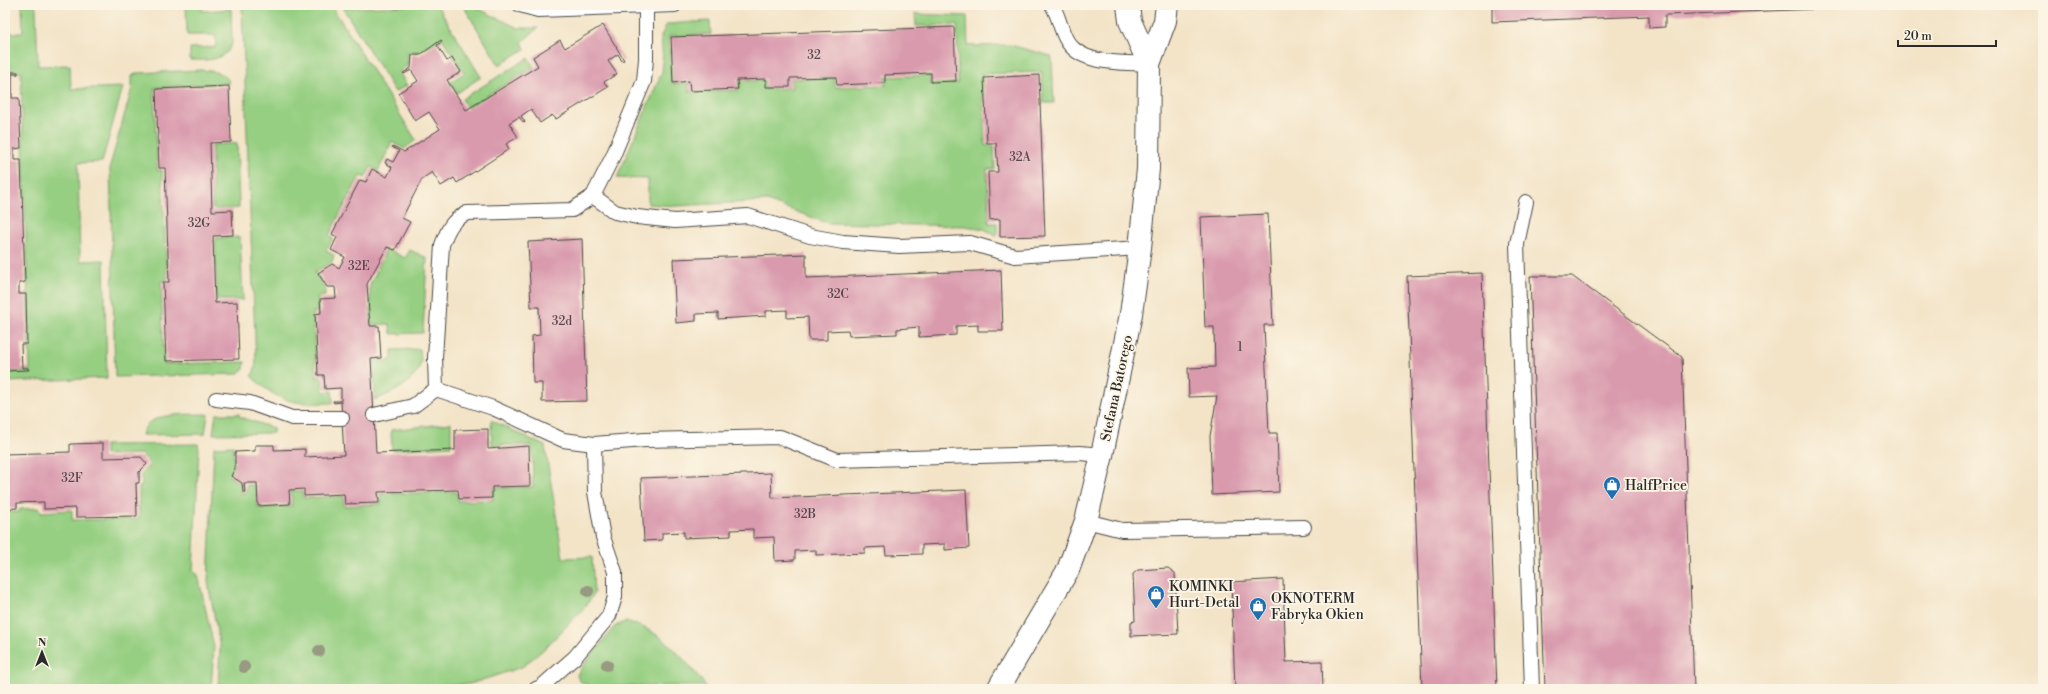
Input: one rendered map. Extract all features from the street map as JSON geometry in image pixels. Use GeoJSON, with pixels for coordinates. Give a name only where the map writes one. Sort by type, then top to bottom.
{"type":"FeatureCollection","features":[{"type":"Feature","properties":{"kind":"street","name":"Stefana Batorego"},"geometry":{"type":"LineString","coordinates":[[1128,5],[1130,21],[1149,64]]}},
{"type":"Feature","properties":{"kind":"street","name":"Stefana Batorego"},"geometry":{"type":"LineString","coordinates":[[998,689],[1068,570],[1086,521],[1102,455],[1131,314],[1140,248],[1148,169],[1149,64],[1165,21],[1167,5]]}},
{"type":"Feature","properties":{"kind":"lane"},"geometry":{"type":"LineString","coordinates":[[520,5],[538,10],[675,5]]}},
{"type":"Feature","properties":{"kind":"lane"},"geometry":{"type":"LineString","coordinates":[[1052,5],[1059,15],[1066,40],[1073,48],[1084,56],[1149,64]]}},
{"type":"Feature","properties":{"kind":"lane"},"geometry":{"type":"LineString","coordinates":[[436,389],[435,358],[442,245],[448,230],[455,219],[467,213],[572,210],[593,196],[616,149],[644,81],[646,59],[646,6]]}},
{"type":"Feature","properties":{"kind":"lane"},"geometry":{"type":"LineString","coordinates":[[593,196],[615,212],[637,217],[675,221],[748,216],[810,236],[843,242],[899,246],[970,243],[1015,256],[1140,248]]}},
{"type":"Feature","properties":{"kind":"lane"},"geometry":{"type":"LineString","coordinates":[[1526,202],[1517,244],[1532,689]]}},
{"type":"Feature","properties":{"kind":"lane"},"geometry":{"type":"LineString","coordinates":[[374,415],[413,406],[436,389]]}},
{"type":"Feature","properties":{"kind":"lane"},"geometry":{"type":"LineString","coordinates":[[436,389],[493,408],[563,440],[594,444],[645,440],[780,437],[837,460],[1080,453],[1102,455]]}},
{"type":"Feature","properties":{"kind":"lane"},"geometry":{"type":"LineString","coordinates":[[216,399],[250,403],[292,418],[342,418]]}},
{"type":"Feature","properties":{"kind":"lane"},"geometry":{"type":"LineString","coordinates":[[539,688],[574,657],[604,622],[609,616],[615,597],[615,572],[603,537],[595,492],[594,444]]}},
{"type":"Feature","properties":{"kind":"lane"},"geometry":{"type":"LineString","coordinates":[[1086,521],[1122,530],[1304,527]]}},
{"type":"Feature","properties":{"kind":"green space"},"geometry":{"type":"Polygon","coordinates":[[[22,5],[35,5],[38,66],[70,65],[71,89],[123,87],[102,162],[78,163],[80,261],[104,260],[107,378],[5,382],[5,372],[30,371],[21,72],[5,72],[5,33],[23,33],[22,5]]]}},
{"type":"Feature","properties":{"kind":"green space"},"geometry":{"type":"Polygon","coordinates":[[[186,5],[202,5],[202,11],[231,9],[232,43],[225,54],[215,59],[190,60],[190,48],[216,47],[215,35],[187,35],[186,5]]]}},
{"type":"Feature","properties":{"kind":"green space"},"geometry":{"type":"Polygon","coordinates":[[[331,5],[416,140],[404,149],[392,142],[378,171],[371,167],[365,178],[360,176],[329,235],[333,238],[326,251],[334,255],[332,262],[315,272],[325,288],[325,296],[318,297],[318,312],[313,312],[316,377],[322,377],[323,392],[332,391],[333,403],[308,403],[297,402],[280,397],[261,385],[251,376],[254,372],[256,363],[242,8],[331,5]]]}},
{"type":"Feature","properties":{"kind":"green space"},"geometry":{"type":"Polygon","coordinates":[[[437,5],[481,77],[457,93],[450,82],[464,73],[442,38],[419,52],[408,52],[407,66],[399,72],[407,85],[395,92],[343,8],[437,5]]]}},
{"type":"Feature","properties":{"kind":"green space"},"geometry":{"type":"Polygon","coordinates":[[[471,5],[518,28],[538,28],[522,42],[525,49],[499,65],[464,7],[471,5]]]}},
{"type":"Feature","properties":{"kind":"green space"},"geometry":{"type":"Polygon","coordinates":[[[915,14],[967,16],[968,46],[1010,45],[1051,56],[1054,103],[1043,103],[1042,72],[982,74],[985,145],[994,146],[995,169],[987,169],[989,223],[997,223],[997,236],[984,229],[965,226],[827,223],[767,201],[676,206],[648,204],[648,179],[617,178],[662,72],[663,62],[661,36],[667,24],[710,21],[711,34],[669,36],[672,84],[688,83],[689,92],[739,90],[739,81],[764,80],[765,89],[792,88],[791,79],[834,78],[835,87],[886,85],[886,77],[930,75],[930,84],[958,83],[957,25],[916,26],[915,14]]]}},
{"type":"Feature","properties":{"kind":"green space"},"geometry":{"type":"Polygon","coordinates":[[[528,58],[534,67],[467,108],[462,99],[528,58]]]}},
{"type":"Feature","properties":{"kind":"green space"},"geometry":{"type":"Polygon","coordinates":[[[202,70],[222,74],[230,83],[154,88],[157,170],[162,170],[167,280],[161,281],[164,364],[245,362],[244,369],[237,374],[115,377],[110,166],[132,88],[132,76],[137,73],[202,70]]]}},
{"type":"Feature","properties":{"kind":"green space"},"geometry":{"type":"Polygon","coordinates":[[[237,143],[239,208],[213,209],[212,145],[237,143]]]}},
{"type":"Feature","properties":{"kind":"green space"},"geometry":{"type":"Polygon","coordinates":[[[240,237],[243,300],[217,300],[215,238],[240,237]]]}},
{"type":"Feature","properties":{"kind":"green space"},"geometry":{"type":"Polygon","coordinates":[[[387,249],[405,258],[410,250],[427,258],[423,333],[391,334],[390,324],[371,325],[370,285],[387,249]]]}},
{"type":"Feature","properties":{"kind":"green space"},"geometry":{"type":"Polygon","coordinates":[[[420,349],[421,362],[415,375],[403,386],[375,400],[374,361],[392,360],[392,350],[420,349]]]}},
{"type":"Feature","properties":{"kind":"green space"},"geometry":{"type":"Polygon","coordinates":[[[180,414],[208,414],[205,434],[142,435],[145,427],[151,421],[160,418],[180,414]]]}},
{"type":"Feature","properties":{"kind":"green space"},"geometry":{"type":"Polygon","coordinates":[[[216,414],[239,414],[240,417],[273,428],[273,433],[213,434],[216,414]]]}},
{"type":"Feature","properties":{"kind":"green space"},"geometry":{"type":"Polygon","coordinates":[[[491,420],[545,446],[563,558],[592,557],[594,593],[586,606],[544,649],[522,667],[470,684],[338,689],[218,689],[220,647],[208,582],[214,447],[233,446],[234,467],[229,476],[241,484],[242,494],[246,493],[247,485],[255,485],[258,508],[292,506],[291,491],[302,491],[303,498],[343,496],[344,506],[381,504],[380,494],[456,492],[458,501],[493,500],[493,488],[533,487],[532,445],[492,445],[491,420]]]}},
{"type":"Feature","properties":{"kind":"green space"},"geometry":{"type":"Polygon","coordinates":[[[451,423],[451,446],[392,450],[391,430],[451,423]]]}},
{"type":"Feature","properties":{"kind":"green space"},"geometry":{"type":"Polygon","coordinates":[[[198,444],[193,570],[198,575],[214,647],[211,689],[5,689],[5,512],[19,512],[20,509],[40,508],[41,512],[72,510],[72,520],[139,519],[139,487],[142,486],[141,474],[150,464],[142,454],[105,455],[105,445],[198,444]]]}},
{"type":"Feature","properties":{"kind":"green space"},"geometry":{"type":"Polygon","coordinates":[[[625,622],[638,625],[649,630],[671,646],[706,686],[590,686],[579,681],[577,675],[581,668],[615,626],[625,622]]]}},
{"type":"Feature","properties":{"kind":"building"},"geometry":{"type":"Polygon","coordinates":[[[1492,5],[1821,5],[1821,9],[1665,15],[1665,27],[1649,28],[1649,16],[1492,22],[1492,5]]]}},
{"type":"Feature","properties":{"kind":"building"},"geometry":{"type":"Polygon","coordinates":[[[603,25],[624,60],[622,61],[618,54],[608,61],[617,74],[604,82],[608,87],[556,119],[552,115],[540,123],[531,109],[521,116],[525,122],[524,123],[519,117],[509,123],[518,137],[506,144],[509,149],[457,183],[454,178],[441,186],[432,172],[422,179],[402,218],[410,222],[395,250],[387,247],[367,284],[370,326],[379,326],[381,358],[371,359],[376,453],[455,450],[455,430],[488,429],[488,449],[529,446],[530,486],[492,487],[492,498],[459,499],[458,490],[378,492],[379,503],[345,504],[344,494],[304,496],[304,489],[289,490],[290,504],[258,506],[257,483],[244,483],[245,492],[243,492],[242,483],[231,476],[235,468],[235,452],[255,451],[255,445],[274,445],[274,450],[305,449],[305,457],[344,455],[341,402],[334,403],[333,401],[341,401],[341,388],[325,389],[324,375],[318,375],[315,314],[321,313],[320,299],[336,298],[335,287],[327,287],[318,273],[332,264],[339,268],[345,257],[331,250],[337,237],[332,234],[360,180],[366,182],[372,169],[387,177],[392,167],[385,163],[387,159],[393,162],[399,151],[392,147],[393,146],[404,152],[440,129],[429,112],[415,121],[398,93],[418,81],[411,70],[404,74],[403,73],[411,68],[412,55],[420,55],[441,40],[442,42],[437,45],[447,61],[452,58],[461,72],[447,80],[466,110],[538,66],[533,57],[560,40],[565,48],[603,25]]]}},
{"type":"Feature","properties":{"kind":"building"},"geometry":{"type":"Polygon","coordinates":[[[954,27],[956,81],[931,82],[931,73],[885,75],[885,83],[837,85],[836,77],[790,78],[790,87],[766,87],[766,79],[737,80],[738,89],[690,91],[689,81],[673,83],[671,37],[954,27]]]}},
{"type":"Feature","properties":{"kind":"building"},"geometry":{"type":"Polygon","coordinates":[[[5,72],[18,72],[18,74],[12,74],[12,98],[19,98],[21,148],[14,149],[14,160],[21,160],[25,282],[19,283],[19,294],[26,294],[27,344],[21,344],[22,368],[28,368],[29,370],[5,371],[5,72]]]}},
{"type":"Feature","properties":{"kind":"building"},"geometry":{"type":"Polygon","coordinates":[[[1039,75],[1045,236],[1000,237],[1000,219],[990,220],[988,172],[998,172],[996,143],[987,143],[984,78],[1039,75]]]}},
{"type":"Feature","properties":{"kind":"building"},"geometry":{"type":"Polygon","coordinates":[[[229,86],[231,142],[210,143],[212,211],[232,210],[233,235],[213,236],[215,303],[237,302],[239,359],[166,361],[163,282],[169,282],[165,168],[159,168],[156,89],[229,86]]]}},
{"type":"Feature","properties":{"kind":"building"},"geometry":{"type":"Polygon","coordinates":[[[1268,214],[1273,325],[1264,325],[1269,433],[1277,433],[1279,492],[1212,495],[1210,436],[1217,396],[1189,397],[1188,368],[1215,367],[1214,327],[1205,327],[1201,217],[1268,214]]]}},
{"type":"Feature","properties":{"kind":"building"},"geometry":{"type":"Polygon","coordinates":[[[582,239],[587,401],[542,402],[542,383],[533,383],[532,336],[540,335],[539,307],[531,307],[528,242],[582,239]]]}},
{"type":"Feature","properties":{"kind":"building"},"geometry":{"type":"Polygon","coordinates":[[[806,254],[806,278],[1001,270],[1003,331],[978,331],[978,325],[956,326],[956,335],[919,337],[919,327],[897,329],[897,334],[849,336],[848,330],[827,331],[827,340],[809,340],[808,317],[787,318],[787,310],[766,311],[766,316],[718,319],[718,313],[696,314],[696,321],[676,323],[673,259],[806,254]]]}},
{"type":"Feature","properties":{"kind":"building"},"geometry":{"type":"Polygon","coordinates":[[[1482,273],[1497,689],[1422,689],[1407,276],[1482,273]]]}},
{"type":"Feature","properties":{"kind":"building"},"geometry":{"type":"Polygon","coordinates":[[[1530,276],[1572,276],[1682,357],[1694,689],[1545,689],[1530,276]]]}},
{"type":"Feature","properties":{"kind":"building"},"geometry":{"type":"Polygon","coordinates":[[[103,443],[103,458],[141,457],[147,464],[139,472],[139,483],[136,483],[137,516],[76,517],[76,508],[44,509],[44,502],[17,503],[17,508],[5,509],[5,454],[70,452],[70,444],[103,443]]]}},
{"type":"Feature","properties":{"kind":"building"},"geometry":{"type":"Polygon","coordinates":[[[771,473],[772,498],[966,490],[969,548],[945,550],[945,544],[922,545],[922,554],[886,555],[885,547],[865,548],[865,553],[816,555],[816,550],[795,551],[795,560],[775,561],[774,537],[753,538],[753,529],[731,530],[731,536],[684,538],[684,532],[662,533],[662,540],[644,541],[641,478],[771,473]]]}},
{"type":"Feature","properties":{"kind":"building","name":"KOMINKI Hurt-Detal"},"geometry":{"type":"Polygon","coordinates":[[[1168,568],[1175,573],[1178,634],[1131,636],[1131,622],[1135,621],[1133,574],[1138,570],[1168,568]]]}},
{"type":"Feature","properties":{"kind":"building","name":"OKNOTERM Fabryka Okien"},"geometry":{"type":"Polygon","coordinates":[[[1283,579],[1286,662],[1322,661],[1323,689],[1235,689],[1231,582],[1283,579]]]}},
{"type":"Feature","properties":{"kind":"place","name":"HalfPrice"},"geometry":{"type":"Point","coordinates":[1612,500]}},
{"type":"Feature","properties":{"kind":"place","name":"KOMINKI Hurt-Detal"},"geometry":{"type":"Point","coordinates":[1156,609]}},
{"type":"Feature","properties":{"kind":"place","name":"OKNOTERM Fabryka Okien"},"geometry":{"type":"Point","coordinates":[1258,621]}}]}
